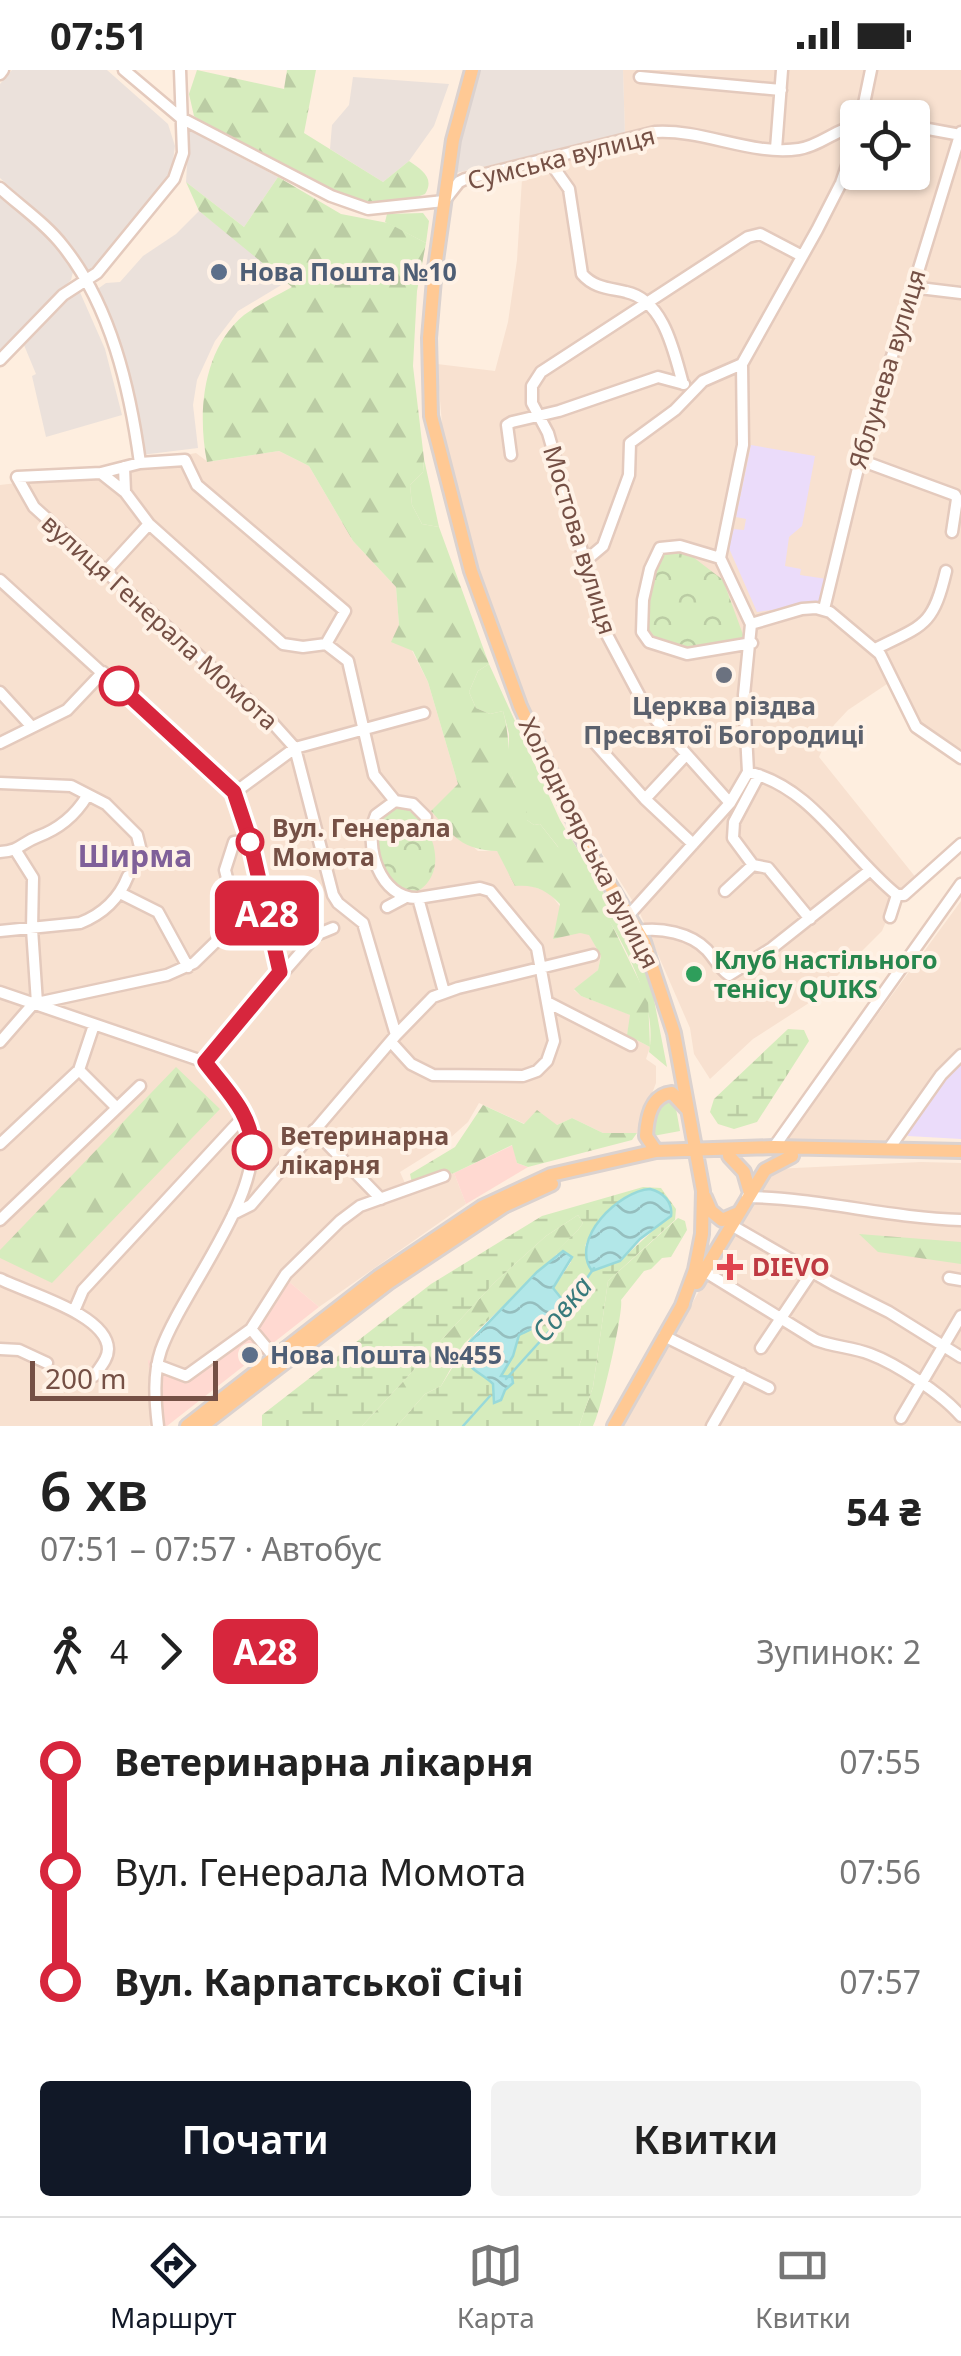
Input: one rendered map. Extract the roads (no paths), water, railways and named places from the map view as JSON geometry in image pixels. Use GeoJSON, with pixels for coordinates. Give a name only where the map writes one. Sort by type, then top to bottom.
{"type":"FeatureCollection","features":[{"type":"Feature","properties":{"kind":"main road","name":"Холодноярська вулиця"},"geometry":{"type":"LineString","coordinates":[[472,70],[453,140],[444,201],[429,352],[431,416],[471,571],[520,706],[581,837],[638,930],[657,975],[674,1033],[698,1153],[704,1216],[695,1270],[681,1308]]}},
{"type":"Feature","properties":{"kind":"main road"},"geometry":{"type":"LineString","coordinates":[[656,1151],[646,1136],[656,1099],[672,1093],[690,1114]]}},
{"type":"Feature","properties":{"kind":"main road"},"geometry":{"type":"LineString","coordinates":[[202,1426],[388,1283],[504,1206],[558,1182],[640,1160],[774,1147],[961,1151]]}},
{"type":"Feature","properties":{"kind":"main road"},"geometry":{"type":"LineString","coordinates":[[187,1426],[378,1277],[509,1192],[564,1171],[656,1151],[961,1160]]}},
{"type":"Feature","properties":{"kind":"main road"},"geometry":{"type":"LineString","coordinates":[[729,1156],[744,1172],[748,1195]]}},
{"type":"Feature","properties":{"kind":"main road"},"geometry":{"type":"LineString","coordinates":[[614,1426],[748,1195],[765,1170],[792,1156]]}},
{"type":"Feature","properties":{"kind":"main road"},"geometry":{"type":"LineString","coordinates":[[703,1192],[715,1216],[735,1219]]}},
{"type":"Feature","properties":{"kind":"street","name":"Сумська вулиця"},"geometry":{"type":"LineString","coordinates":[[124,70],[182,118],[294,179],[368,209],[444,201],[458,182],[466,179],[640,135],[672,131],[776,150],[810,146],[840,132]]}},
{"type":"Feature","properties":{"kind":"street"},"geometry":{"type":"LineString","coordinates":[[0,360],[63,295],[97,274],[180,170],[180,70]]}},
{"type":"Feature","properties":{"kind":"street"},"geometry":{"type":"LineString","coordinates":[[776,150],[782,70]]}},
{"type":"Feature","properties":{"kind":"street"},"geometry":{"type":"LineString","coordinates":[[865,100],[871,70]]}},
{"type":"Feature","properties":{"kind":"street"},"geometry":{"type":"LineString","coordinates":[[640,77],[781,90]]}},
{"type":"Feature","properties":{"kind":"street"},"geometry":{"type":"LineString","coordinates":[[930,129],[961,134]]}},
{"type":"Feature","properties":{"kind":"street","name":"Яблунева вулиця"},"geometry":{"type":"LineString","coordinates":[[824,609],[860,460],[961,134]]}},
{"type":"Feature","properties":{"kind":"street"},"geometry":{"type":"LineString","coordinates":[[547,158],[569,189],[582,274],[592,284],[630,292],[648,302],[664,327],[688,387]]}},
{"type":"Feature","properties":{"kind":"street"},"geometry":{"type":"LineString","coordinates":[[810,919],[768,868],[753,865],[731,832],[754,774],[744,696],[752,624],[720,558],[743,445],[742,364],[840,185]]}},
{"type":"Feature","properties":{"kind":"street"},"geometry":{"type":"LineString","coordinates":[[0,188],[53,235],[85,282],[118,354],[140,464]]}},
{"type":"Feature","properties":{"kind":"street","name":"Мостова вулиця"},"geometry":{"type":"LineString","coordinates":[[730,804],[647,710],[618,658],[599,616],[548,434],[531,393],[537,375],[755,234],[802,256]]}},
{"type":"Feature","properties":{"kind":"street"},"geometry":{"type":"LineString","coordinates":[[911,287],[961,292]]}},
{"type":"Feature","properties":{"kind":"street"},"geometry":{"type":"LineString","coordinates":[[584,562],[600,552],[622,496],[631,469],[630,443],[675,410],[688,387],[742,364]]}},
{"type":"Feature","properties":{"kind":"street"},"geometry":{"type":"LineString","coordinates":[[511,455],[509,423],[658,377],[688,387]]}},
{"type":"Feature","properties":{"kind":"street","name":"вулиця Генерала Момота"},"geometry":{"type":"LineString","coordinates":[[326,644],[345,612],[197,485],[185,460],[140,464],[100,474],[16,478],[34,507],[270,719],[295,748],[333,895],[363,924],[393,1039]]}},
{"type":"Feature","properties":{"kind":"street"},"geometry":{"type":"LineString","coordinates":[[860,460],[955,495],[958,500],[952,532]]}},
{"type":"Feature","properties":{"kind":"street"},"geometry":{"type":"LineString","coordinates":[[124,467],[125,492]]}},
{"type":"Feature","properties":{"kind":"street"},"geometry":{"type":"LineString","coordinates":[[100,474],[125,492],[149,524],[282,644],[326,644],[348,661],[374,775],[395,801],[413,804],[426,817]]}},
{"type":"Feature","properties":{"kind":"street"},"geometry":{"type":"LineString","coordinates":[[106,571],[149,524]]}},
{"type":"Feature","properties":{"kind":"street"},"geometry":{"type":"LineString","coordinates":[[720,558],[680,546],[660,548],[646,584],[642,632],[649,642],[687,654],[752,643]]}},
{"type":"Feature","properties":{"kind":"street"},"geometry":{"type":"LineString","coordinates":[[875,649],[927,622],[946,570]]}},
{"type":"Feature","properties":{"kind":"street"},"geometry":{"type":"LineString","coordinates":[[0,580],[234,792],[250,840],[280,972]]}},
{"type":"Feature","properties":{"kind":"street"},"geometry":{"type":"LineString","coordinates":[[752,624],[776,614],[824,609],[875,649],[916,727],[961,758]]}},
{"type":"Feature","properties":{"kind":"street"},"geometry":{"type":"LineString","coordinates":[[0,743],[67,710],[103,672]]}},
{"type":"Feature","properties":{"kind":"street"},"geometry":{"type":"LineString","coordinates":[[0,692],[32,726]]}},
{"type":"Feature","properties":{"kind":"street"},"geometry":{"type":"LineString","coordinates":[[234,792],[295,748],[424,713]]}},
{"type":"Feature","properties":{"kind":"street"},"geometry":{"type":"LineString","coordinates":[[594,742],[645,799],[693,844]]}},
{"type":"Feature","properties":{"kind":"street"},"geometry":{"type":"LineString","coordinates":[[645,799],[685,756]]}},
{"type":"Feature","properties":{"kind":"street"},"geometry":{"type":"LineString","coordinates":[[628,916],[754,774]]}},
{"type":"Feature","properties":{"kind":"street"},"geometry":{"type":"LineString","coordinates":[[754,774],[776,780],[803,798],[868,872],[897,896],[904,895],[961,844]]}},
{"type":"Feature","properties":{"kind":"street"},"geometry":{"type":"LineString","coordinates":[[0,783],[64,784],[112,809],[137,835],[140,847]]}},
{"type":"Feature","properties":{"kind":"street"},"geometry":{"type":"LineString","coordinates":[[0,852],[16,851],[38,836],[54,832],[87,796]]}},
{"type":"Feature","properties":{"kind":"street"},"geometry":{"type":"LineString","coordinates":[[395,801],[376,815],[372,836],[381,875],[390,889],[404,898]]}},
{"type":"Feature","properties":{"kind":"street"},"geometry":{"type":"LineString","coordinates":[[0,1042],[36,1003],[188,967],[232,925],[235,910],[225,870],[234,842],[250,840]]}},
{"type":"Feature","properties":{"kind":"street"},"geometry":{"type":"LineString","coordinates":[[16,851],[33,878],[36,1003]]}},
{"type":"Feature","properties":{"kind":"street"},"geometry":{"type":"LineString","coordinates":[[724,891],[753,865]]}},
{"type":"Feature","properties":{"kind":"street"},"geometry":{"type":"LineString","coordinates":[[638,930],[659,929],[690,940],[708,952],[729,975],[772,948],[868,872]]}},
{"type":"Feature","properties":{"kind":"street"},"geometry":{"type":"LineString","coordinates":[[0,931],[90,918],[120,894],[128,876]]}},
{"type":"Feature","properties":{"kind":"street"},"geometry":{"type":"LineString","coordinates":[[774,1147],[961,884]]}},
{"type":"Feature","properties":{"kind":"street"},"geometry":{"type":"LineString","coordinates":[[387,907],[404,898],[480,888],[490,891],[537,948],[554,1042],[537,1071],[523,1076],[433,1075],[411,1064],[393,1039]]}},
{"type":"Feature","properties":{"kind":"street"},"geometry":{"type":"LineString","coordinates":[[120,894],[158,912],[188,967]]}},
{"type":"Feature","properties":{"kind":"street"},"geometry":{"type":"LineString","coordinates":[[890,917],[897,896]]}},
{"type":"Feature","properties":{"kind":"street"},"geometry":{"type":"LineString","coordinates":[[418,898],[444,992]]}},
{"type":"Feature","properties":{"kind":"street"},"geometry":{"type":"LineString","coordinates":[[205,1062],[316,934],[334,928]]}},
{"type":"Feature","properties":{"kind":"street"},"geometry":{"type":"LineString","coordinates":[[232,1214],[251,1205],[424,1005],[444,992],[594,955]]}},
{"type":"Feature","properties":{"kind":"street"},"geometry":{"type":"LineString","coordinates":[[0,992],[205,1062],[251,1129],[252,1155],[232,1214],[162,1348],[155,1396],[158,1426]]}},
{"type":"Feature","properties":{"kind":"street"},"geometry":{"type":"LineString","coordinates":[[548,1002],[631,1045]]}},
{"type":"Feature","properties":{"kind":"street"},"geometry":{"type":"LineString","coordinates":[[0,1144],[79,1070],[94,1025]]}},
{"type":"Feature","properties":{"kind":"street"},"geometry":{"type":"LineString","coordinates":[[888,1150],[941,1075],[961,1055]]}},
{"type":"Feature","properties":{"kind":"street"},"geometry":{"type":"LineString","coordinates":[[79,1070],[116,1106]]}},
{"type":"Feature","properties":{"kind":"street"},"geometry":{"type":"LineString","coordinates":[[0,1220],[140,1086]]}},
{"type":"Feature","properties":{"kind":"street"},"geometry":{"type":"LineString","coordinates":[[74,1311],[84,1290],[245,1115]]}},
{"type":"Feature","properties":{"kind":"street"},"geometry":{"type":"LineString","coordinates":[[314,1130],[382,1199]]}},
{"type":"Feature","properties":{"kind":"street"},"geometry":{"type":"LineString","coordinates":[[157,1365],[186,1376],[251,1329],[286,1274],[360,1206],[444,1176]]}},
{"type":"Feature","properties":{"kind":"street"},"geometry":{"type":"LineString","coordinates":[[748,1195],[817,1201],[918,1218],[961,1220]]}},
{"type":"Feature","properties":{"kind":"street"},"geometry":{"type":"LineString","coordinates":[[735,1219],[812,1272],[889,1312],[961,1357]]}},
{"type":"Feature","properties":{"kind":"street"},"geometry":{"type":"LineString","coordinates":[[704,1271],[833,1347],[868,1353],[961,1416]]}},
{"type":"Feature","properties":{"kind":"street"},"geometry":{"type":"LineString","coordinates":[[760,1348],[812,1272]]}},
{"type":"Feature","properties":{"kind":"street"},"geometry":{"type":"LineString","coordinates":[[0,1279],[82,1315],[102,1333],[108,1346],[106,1358],[94,1376]]}},
{"type":"Feature","properties":{"kind":"street"},"geometry":{"type":"LineString","coordinates":[[901,1418],[961,1316]]}},
{"type":"Feature","properties":{"kind":"street"},"geometry":{"type":"LineString","coordinates":[[251,1329],[275,1358]]}},
{"type":"Feature","properties":{"kind":"street"},"geometry":{"type":"LineString","coordinates":[[664,1336],[768,1388]]}},
{"type":"Feature","properties":{"kind":"street"},"geometry":{"type":"LineString","coordinates":[[0,1348],[19,1350],[48,1364]]}},
{"type":"Feature","properties":{"kind":"street"},"geometry":{"type":"LineString","coordinates":[[712,1426],[742,1374]]}},
{"type":"Feature","properties":{"kind":"water"},"geometry":{"type":"Polygon","coordinates":[[[650,1189],[666,1198],[671,1216],[640,1239],[620,1261],[592,1271],[587,1245],[601,1219],[625,1198],[650,1189]]]}},
{"type":"Feature","properties":{"kind":"water"},"geometry":{"type":"Polygon","coordinates":[[[563,1251],[572,1257],[553,1288],[561,1298],[558,1306],[545,1321],[519,1335],[501,1376],[512,1377],[513,1383],[501,1400],[494,1403],[493,1384],[469,1364],[467,1345],[537,1272],[563,1251]]]}},
{"type":"Feature","properties":{"kind":"waterway","name":"Совка"},"geometry":{"type":"LineString","coordinates":[[506,1379],[553,1327],[594,1268]]}},
{"type":"Feature","properties":{"kind":"waterway","name":"Совка"},"geometry":{"type":"LineString","coordinates":[[463,1426],[490,1396]]}},
{"type":"Feature","properties":{"kind":"place","name":"Нова Пошта №10"},"geometry":{"type":"Point","coordinates":[219,272]}},
{"type":"Feature","properties":{"kind":"place","name":"Церква різдва Пресвятої Богородиці"},"geometry":{"type":"Point","coordinates":[724,675]}},
{"type":"Feature","properties":{"kind":"place","name":"Вул. Генерала Момота"},"geometry":{"type":"Point","coordinates":[250,842]}},
{"type":"Feature","properties":{"kind":"place","name":"Клуб настільного тенісу QUIKS"},"geometry":{"type":"Point","coordinates":[694,974]}},
{"type":"Feature","properties":{"kind":"place","name":"Ветеринарна лікарня"},"geometry":{"type":"Point","coordinates":[252,1150]}},
{"type":"Feature","properties":{"kind":"place","name":"DIEVO"},"geometry":{"type":"Point","coordinates":[730,1267]}},
{"type":"Feature","properties":{"kind":"place","name":"Нова Пошта №455"},"geometry":{"type":"Point","coordinates":[250,1355]}},
{"type":"Feature","properties":{"kind":"district","name":"Ширма"},"geometry":{"type":"Point","coordinates":[135,857]}}]}
